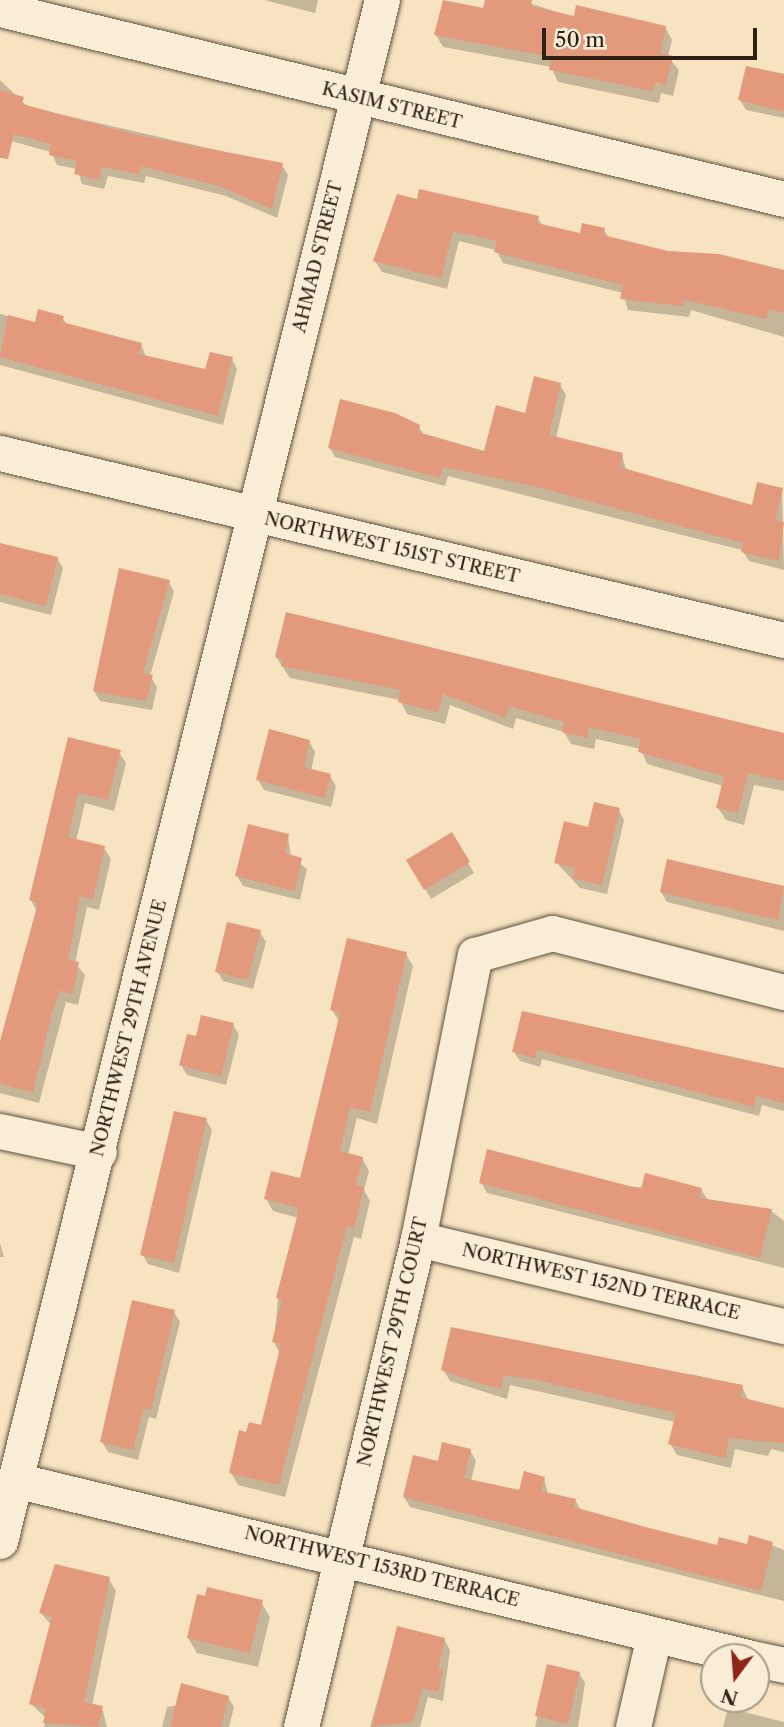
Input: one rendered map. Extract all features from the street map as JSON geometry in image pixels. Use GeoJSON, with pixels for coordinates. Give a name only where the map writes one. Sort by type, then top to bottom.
{"type":"FeatureCollection","features":[{"type":"Feature","properties":{"kind":"street","name":"AHMAD STREET"},"geometry":{"type":"LineString","coordinates":[[253,515],[382,0]]}},
{"type":"Feature","properties":{"kind":"street","name":"KASIM STREET"},"geometry":{"type":"LineString","coordinates":[[0,9],[358,98],[784,199]]}},
{"type":"Feature","properties":{"kind":"street","name":"NORTHWEST 151ST STREET"},"geometry":{"type":"LineString","coordinates":[[0,453],[784,640]]}},
{"type":"Feature","properties":{"kind":"street","name":"NORTHWEST 29TH AVENUE"},"geometry":{"type":"LineString","coordinates":[[0,1541],[99,1152],[253,515]]}},
{"type":"Feature","properties":{"kind":"street","name":"NORTHWEST 29TH COURT"},"geometry":{"type":"LineString","coordinates":[[301,1727],[344,1557],[418,1239],[475,955],[552,933],[784,992]]}},
{"type":"Feature","properties":{"kind":"street"},"geometry":{"type":"LineString","coordinates":[[0,1130],[99,1152]]}},
{"type":"Feature","properties":{"kind":"street","name":"NORTHWEST 152ND TERRACE"},"geometry":{"type":"LineString","coordinates":[[418,1239],[784,1326]]}},
{"type":"Feature","properties":{"kind":"street","name":"NORTHWEST 153RD TERRACE"},"geometry":{"type":"LineString","coordinates":[[15,1480],[344,1557],[700,1646]]}},
{"type":"Feature","properties":{"kind":"street"},"geometry":{"type":"LineString","coordinates":[[633,1727],[654,1635]]}},
{"type":"Feature","properties":{"kind":"building"},"geometry":{"type":"Polygon","coordinates":[[[443,0],[483,8],[485,0],[532,0],[531,6],[574,16],[576,5],[666,26],[660,53],[673,56],[666,85],[655,82],[653,91],[549,70],[552,57],[434,35],[443,0]]]}},
{"type":"Feature","properties":{"kind":"building"},"geometry":{"type":"Polygon","coordinates":[[[746,66],[784,74],[784,112],[738,100],[746,66]]]}},
{"type":"Feature","properties":{"kind":"building"},"geometry":{"type":"Polygon","coordinates":[[[0,90],[24,97],[22,104],[137,135],[283,163],[272,209],[219,186],[141,166],[139,174],[102,167],[99,180],[74,174],[77,161],[49,155],[51,144],[14,134],[8,159],[0,158],[0,90]]]}},
{"type":"Feature","properties":{"kind":"building"},"geometry":{"type":"Polygon","coordinates":[[[419,189],[539,216],[537,223],[580,233],[582,223],[605,228],[603,235],[668,251],[719,254],[784,270],[784,313],[769,309],[766,319],[685,300],[683,306],[620,299],[623,285],[494,252],[497,241],[453,231],[441,278],[373,261],[397,194],[417,199],[419,189]]]}},
{"type":"Feature","properties":{"kind":"building"},"geometry":{"type":"Polygon","coordinates":[[[38,309],[64,316],[62,322],[142,343],[139,354],[205,369],[210,352],[233,357],[218,416],[0,357],[8,315],[35,322],[38,309]]]}},
{"type":"Feature","properties":{"kind":"building"},"geometry":{"type":"Polygon","coordinates":[[[534,376],[561,383],[549,435],[623,453],[620,467],[752,505],[757,482],[783,488],[775,520],[784,522],[779,561],[741,552],[743,543],[534,486],[443,467],[440,478],[328,448],[340,399],[395,413],[420,425],[418,432],[484,451],[496,405],[525,413],[534,376]]]}},
{"type":"Feature","properties":{"kind":"building"},"geometry":{"type":"Polygon","coordinates":[[[0,543],[58,557],[46,606],[0,594],[0,543]]]}},
{"type":"Feature","properties":{"kind":"building"},"geometry":{"type":"Polygon","coordinates":[[[119,568],[170,580],[143,673],[153,675],[146,701],[93,691],[119,568]]]}},
{"type":"Feature","properties":{"kind":"building"},"geometry":{"type":"Polygon","coordinates":[[[286,612],[784,733],[784,781],[748,773],[738,813],[716,808],[724,776],[638,752],[641,739],[589,727],[587,738],[562,732],[564,722],[509,706],[506,718],[443,694],[438,712],[398,702],[401,690],[281,666],[283,659],[275,657],[286,612]]]}},
{"type":"Feature","properties":{"kind":"building"},"geometry":{"type":"Polygon","coordinates":[[[269,729],[310,740],[304,767],[331,774],[325,798],[256,780],[269,729]]]}},
{"type":"Feature","properties":{"kind":"building"},"geometry":{"type":"Polygon","coordinates":[[[68,737],[121,750],[108,800],[78,793],[68,837],[105,846],[93,899],[80,896],[68,960],[79,962],[76,979],[72,994],[60,991],[33,1092],[0,1084],[0,1041],[38,903],[29,900],[68,737]]]}},
{"type":"Feature","properties":{"kind":"building"},"geometry":{"type":"Polygon","coordinates":[[[594,802],[620,808],[602,885],[573,878],[575,868],[554,863],[564,821],[588,827],[594,802]]]}},
{"type":"Feature","properties":{"kind":"building"},"geometry":{"type":"Polygon","coordinates":[[[248,824],[289,834],[285,853],[302,858],[295,891],[235,876],[248,824]]]}},
{"type":"Feature","properties":{"kind":"building"},"geometry":{"type":"Polygon","coordinates":[[[452,832],[470,862],[424,890],[406,860],[452,832]]]}},
{"type":"Feature","properties":{"kind":"building"},"geometry":{"type":"Polygon","coordinates":[[[667,859],[784,886],[778,920],[660,892],[667,859]]]}},
{"type":"Feature","properties":{"kind":"building"},"geometry":{"type":"Polygon","coordinates":[[[227,922],[261,930],[248,980],[215,972],[227,922]]]}},
{"type":"Feature","properties":{"kind":"building"},"geometry":{"type":"Polygon","coordinates":[[[347,938],[407,952],[370,1112],[350,1107],[340,1151],[363,1157],[356,1185],[364,1187],[354,1228],[347,1226],[279,1485],[229,1473],[239,1430],[246,1432],[249,1422],[261,1425],[281,1344],[272,1342],[282,1300],[276,1298],[298,1213],[296,1207],[264,1199],[271,1171],[300,1178],[340,1013],[330,1010],[347,938]]]}},
{"type":"Feature","properties":{"kind":"building"},"geometry":{"type":"Polygon","coordinates":[[[522,1011],[784,1068],[784,1103],[756,1096],[754,1107],[537,1050],[535,1058],[512,1052],[522,1011]]]}},
{"type":"Feature","properties":{"kind":"building"},"geometry":{"type":"Polygon","coordinates":[[[201,1015],[234,1023],[221,1076],[179,1065],[187,1034],[196,1036],[201,1015]]]}},
{"type":"Feature","properties":{"kind":"building"},"geometry":{"type":"Polygon","coordinates":[[[174,1111],[207,1118],[174,1263],[140,1255],[174,1111]]]}},
{"type":"Feature","properties":{"kind":"building"},"geometry":{"type":"Polygon","coordinates":[[[487,1149],[641,1189],[645,1173],[702,1188],[699,1198],[772,1209],[760,1258],[479,1183],[487,1149]]]}},
{"type":"Feature","properties":{"kind":"building"},"geometry":{"type":"Polygon","coordinates":[[[132,1300],[175,1310],[151,1410],[144,1408],[133,1450],[100,1442],[132,1300]]]}},
{"type":"Feature","properties":{"kind":"building"},"geometry":{"type":"Polygon","coordinates":[[[451,1327],[743,1385],[740,1397],[784,1408],[784,1443],[729,1438],[725,1458],[668,1444],[676,1413],[537,1380],[504,1375],[501,1389],[478,1383],[441,1370],[451,1327]]]}},
{"type":"Feature","properties":{"kind":"building"},"geometry":{"type":"Polygon","coordinates":[[[442,1442],[471,1449],[464,1478],[519,1490],[524,1471],[545,1477],[541,1491],[576,1499],[574,1507],[717,1545],[719,1537],[747,1544],[749,1535],[773,1542],[761,1591],[403,1497],[413,1455],[438,1461],[442,1442]]]}},
{"type":"Feature","properties":{"kind":"building"},"geometry":{"type":"Polygon","coordinates":[[[55,1564],[110,1577],[84,1702],[103,1706],[98,1727],[43,1723],[46,1709],[29,1704],[52,1616],[39,1613],[55,1564]]]}},
{"type":"Feature","properties":{"kind":"building"},"geometry":{"type":"Polygon","coordinates":[[[207,1587],[263,1600],[250,1653],[187,1638],[197,1594],[205,1596],[207,1587]]]}},
{"type":"Feature","properties":{"kind":"building"},"geometry":{"type":"Polygon","coordinates":[[[397,1626],[445,1638],[438,1669],[443,1670],[438,1692],[423,1688],[413,1722],[372,1727],[397,1626]]]}},
{"type":"Feature","properties":{"kind":"building"},"geometry":{"type":"Polygon","coordinates":[[[547,1664],[580,1672],[568,1724],[535,1716],[547,1664]]]}},
{"type":"Feature","properties":{"kind":"building"},"geometry":{"type":"Polygon","coordinates":[[[181,1683],[229,1696],[221,1727],[170,1727],[181,1683]]]}}]}
